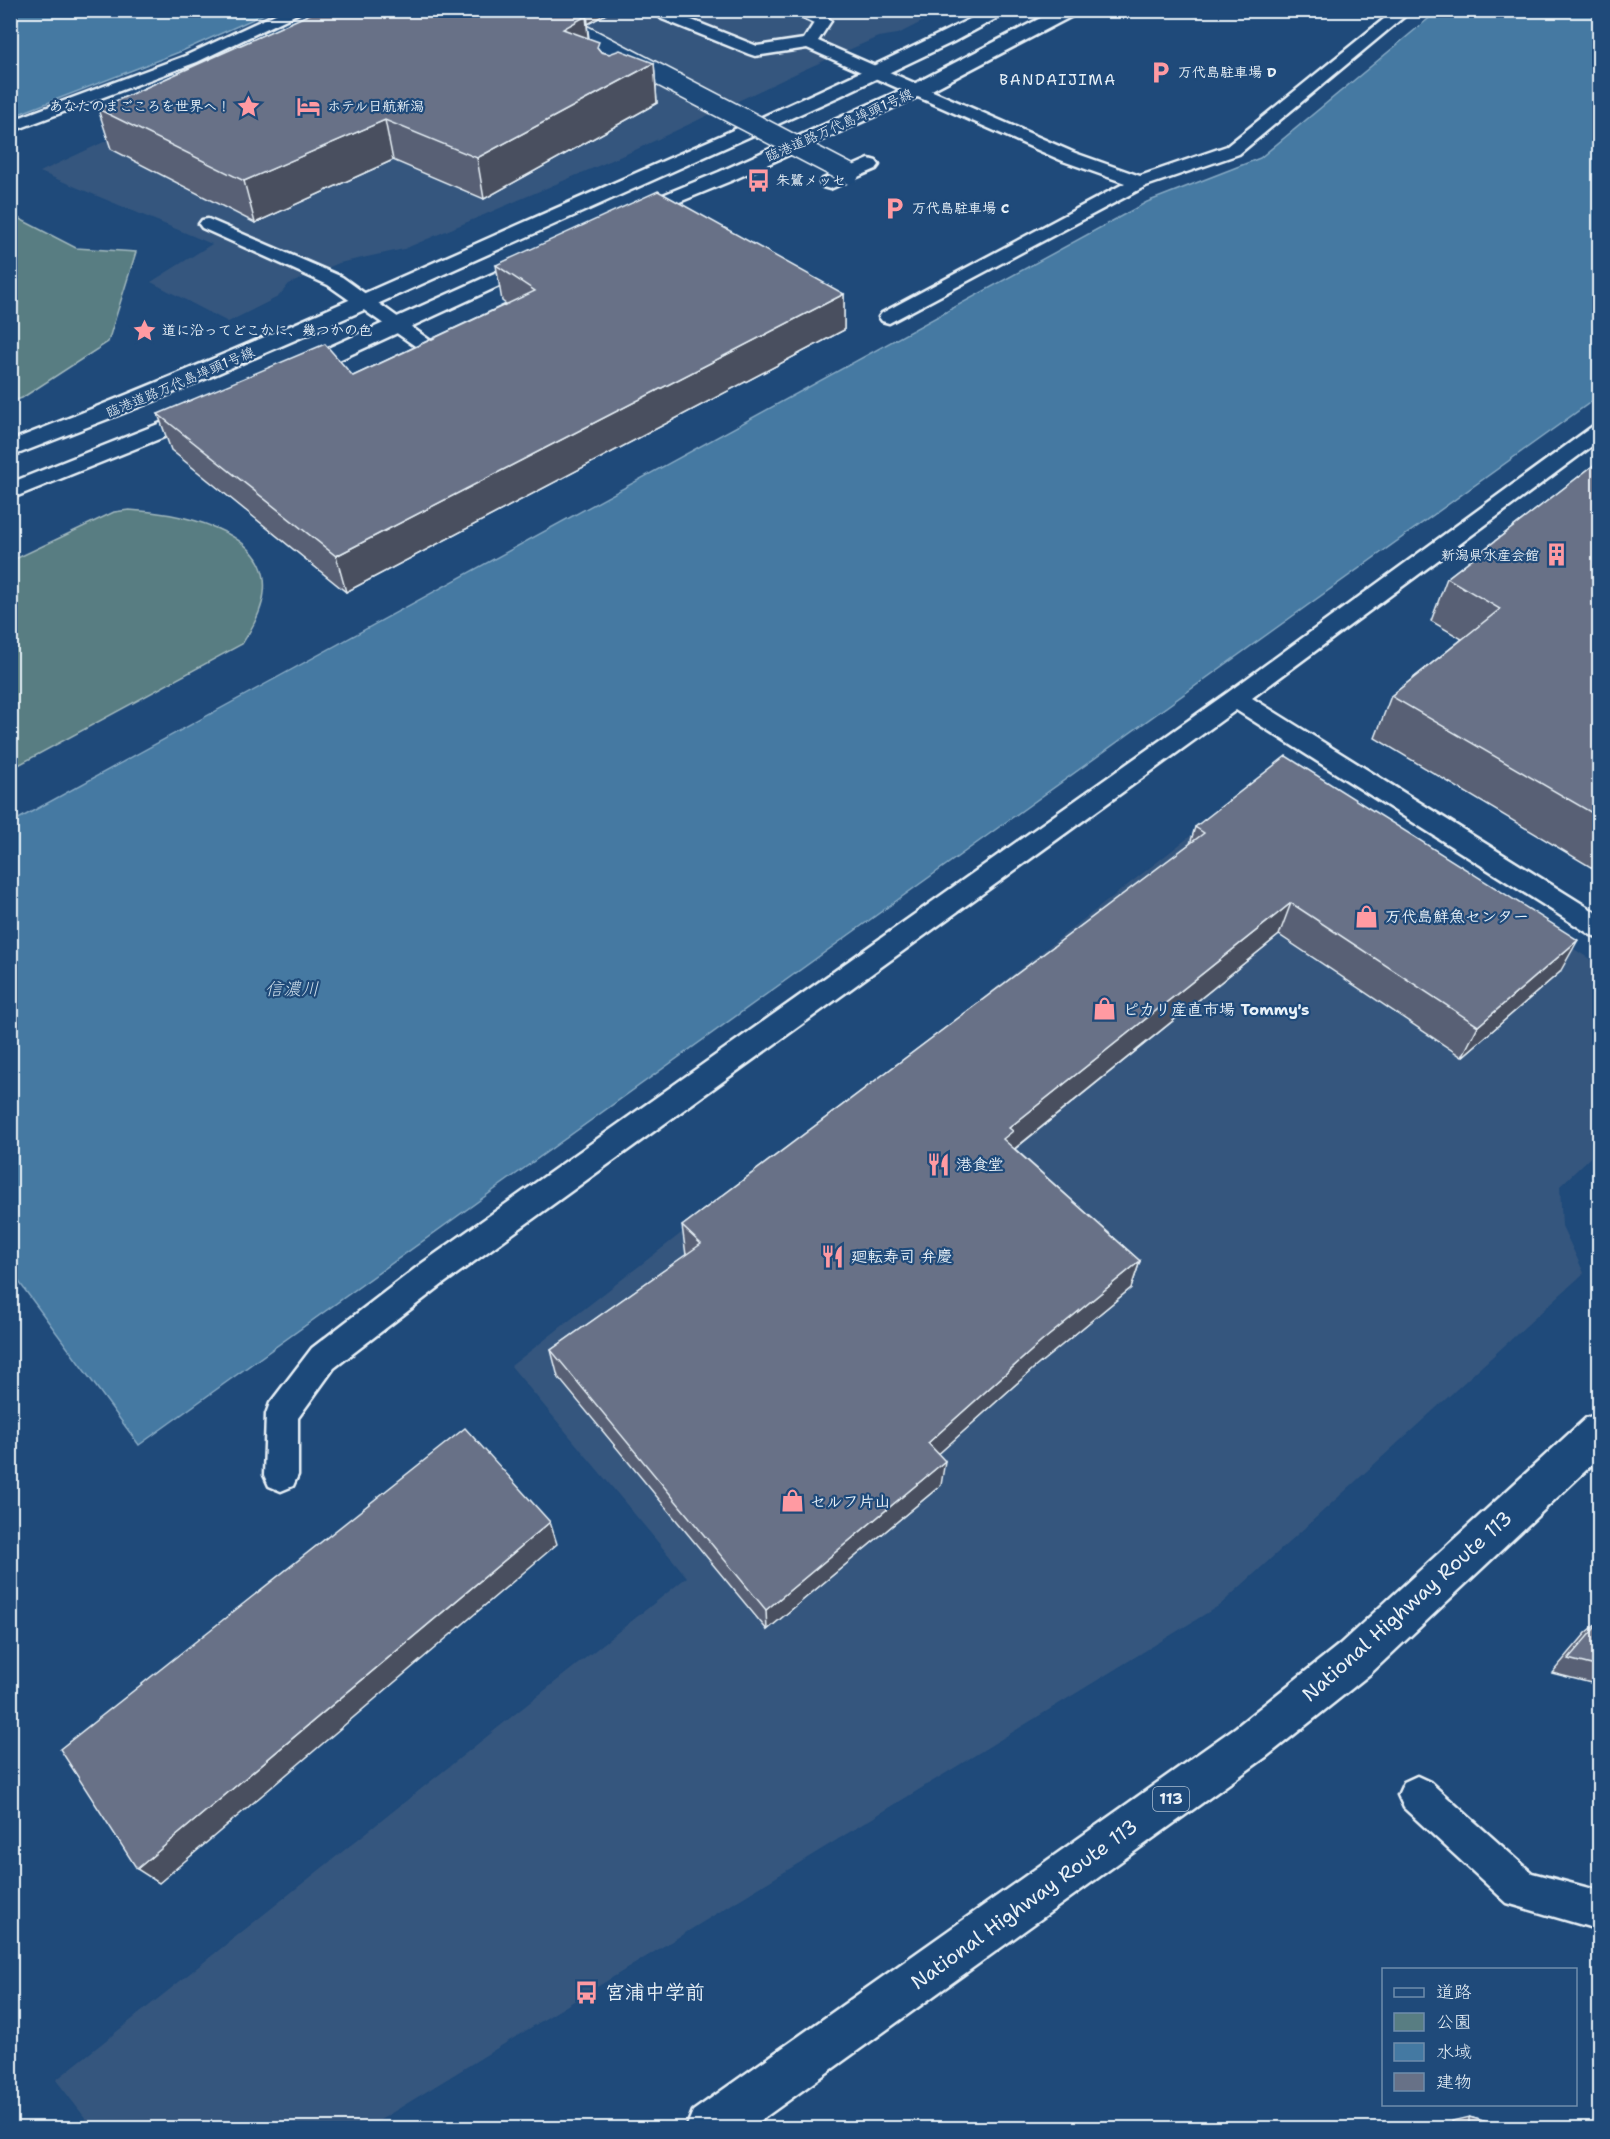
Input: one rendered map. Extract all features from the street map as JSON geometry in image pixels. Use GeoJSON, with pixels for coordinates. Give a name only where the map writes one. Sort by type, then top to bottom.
{"type":"FeatureCollection","features":[{"type":"Feature","properties":{"kind":"main road","name":"臨港道路万代島埠頭1号線"},"geometry":{"type":"LineString","coordinates":[[10,450],[117,410],[367,302],[879,72],[1003,10]]}},
{"type":"Feature","properties":{"kind":"main road","name":"臨港道路万代島埠頭1号線"},"geometry":{"type":"LineString","coordinates":[[616,222],[726,176],[917,90],[1070,10]]}},
{"type":"Feature","properties":{"kind":"main road"},"geometry":{"type":"LineString","coordinates":[[575,31],[849,174]]}},
{"type":"Feature","properties":{"kind":"main road"},"geometry":{"type":"LineString","coordinates":[[631,78],[650,70]]}},
{"type":"Feature","properties":{"kind":"main road"},"geometry":{"type":"LineString","coordinates":[[830,183],[869,165]]}},
{"type":"Feature","properties":{"kind":"main road"},"geometry":{"type":"LineString","coordinates":[[276,380],[554,252]]}},
{"type":"Feature","properties":{"kind":"main road"},"geometry":{"type":"LineString","coordinates":[[10,492],[164,431],[225,404]]}},
{"type":"Feature","properties":{"kind":"main road","name":"National Highway Route 113"},"geometry":{"type":"LineString","coordinates":[[710,2128],[1251,1742],[1354,1659],[1599,1431]]}},
{"type":"Feature","properties":{"kind":"lane"},"geometry":{"type":"LineString","coordinates":[[10,127],[191,59],[298,10]]}},
{"type":"Feature","properties":{"kind":"lane"},"geometry":{"type":"LineString","coordinates":[[678,10],[667,16],[755,51],[809,43],[1068,157],[1140,182]]}},
{"type":"Feature","properties":{"kind":"lane"},"geometry":{"type":"LineString","coordinates":[[793,10],[823,21],[809,43]]}},
{"type":"Feature","properties":{"kind":"lane"},"geometry":{"type":"LineString","coordinates":[[889,317],[1140,182],[1233,150],[1405,10]]}},
{"type":"Feature","properties":{"kind":"lane"},"geometry":{"type":"LineString","coordinates":[[208,224],[335,281],[425,344]]}},
{"type":"Feature","properties":{"kind":"lane"},"geometry":{"type":"LineString","coordinates":[[281,1475],[282,1414],[323,1358],[432,1274],[1235,699],[1599,430]]}},
{"type":"Feature","properties":{"kind":"lane"},"geometry":{"type":"LineString","coordinates":[[1235,699],[1599,928]]}},
{"type":"Feature","properties":{"kind":"lane"},"geometry":{"type":"LineString","coordinates":[[1417,1795],[1521,1889],[1599,1911]]}},
{"type":"Feature","properties":{"kind":"shaded area"},"geometry":{"type":"Polygon","coordinates":[[[382,11],[943,11],[898,34],[878,37],[633,151],[404,249],[339,263],[289,284],[278,297],[228,322],[151,282],[212,244],[40,172],[382,11]]]}},
{"type":"Feature","properties":{"kind":"shaded area"},"geometry":{"type":"Polygon","coordinates":[[[1284,763],[1599,965],[1599,1149],[1560,1186],[1562,1226],[1584,1273],[1220,1605],[367,2128],[93,2128],[56,2080],[687,1577],[511,1366],[1284,763]]]}},
{"type":"Feature","properties":{"kind":"green space"},"geometry":{"type":"Polygon","coordinates":[[[10,214],[76,248],[136,252],[108,342],[22,398],[11,402],[10,214]]]}},
{"type":"Feature","properties":{"kind":"green space"},"geometry":{"type":"Polygon","coordinates":[[[129,510],[194,520],[237,539],[253,553],[262,571],[264,593],[256,620],[242,644],[11,769],[11,561],[114,512],[129,510]]]}},
{"type":"Feature","properties":{"kind":"water"},"geometry":{"type":"Polygon","coordinates":[[[11,10],[271,11],[182,51],[11,117],[11,10]]]}},
{"type":"Feature","properties":{"kind":"water","name":"信濃川"},"geometry":{"type":"Polygon","coordinates":[[[1439,10],[1599,11],[1599,396],[139,1445],[11,1271],[11,823],[1147,202],[1260,158],[1439,10]]]}},
{"type":"Feature","properties":{"kind":"building"},"geometry":{"type":"Polygon","coordinates":[[[319,10],[571,10],[586,16],[563,29],[599,42],[597,47],[601,52],[609,54],[620,50],[654,63],[477,158],[385,120],[244,181],[98,109],[319,10]]]}},
{"type":"Feature","properties":{"kind":"building"},"geometry":{"type":"Polygon","coordinates":[[[658,191],[844,294],[336,556],[158,414],[325,344],[353,376],[535,291],[496,265],[658,191]]]}},
{"type":"Feature","properties":{"kind":"building"},"geometry":{"type":"Polygon","coordinates":[[[1599,461],[1599,817],[1391,696],[1500,609],[1447,578],[1599,461]]]}},
{"type":"Feature","properties":{"kind":"building"},"geometry":{"type":"Polygon","coordinates":[[[1286,756],[1578,940],[1478,1026],[1291,903],[1009,1128],[1013,1131],[1003,1139],[1140,1261],[1041,1342],[928,1443],[945,1461],[766,1610],[551,1350],[701,1244],[682,1226],[1204,833],[1195,827],[1286,756]]]}},
{"type":"Feature","properties":{"kind":"building"},"geometry":{"type":"Polygon","coordinates":[[[465,1428],[550,1522],[137,1869],[60,1749],[465,1428]]]}},
{"type":"Feature","properties":{"kind":"building"},"geometry":{"type":"Polygon","coordinates":[[[1599,1623],[1599,1667],[1568,1659],[1599,1623]]]}},
{"type":"Feature","properties":{"kind":"building"},"geometry":{"type":"Polygon","coordinates":[[[1469,2117],[1508,2128],[1469,2128],[1469,2117]]]}},
{"type":"Feature","properties":{"kind":"place","name":"万代島駐車場 D"},"geometry":{"type":"Point","coordinates":[1160,72]}},
{"type":"Feature","properties":{"kind":"place","name":"あなたのまごころを世界へ！"},"geometry":{"type":"Point","coordinates":[249,106]}},
{"type":"Feature","properties":{"kind":"place","name":"ホテル日航新潟"},"geometry":{"type":"Point","coordinates":[309,106]}},
{"type":"Feature","properties":{"kind":"place","name":"朱鷺メッセ"},"geometry":{"type":"Point","coordinates":[758,180]}},
{"type":"Feature","properties":{"kind":"place","name":"万代島駐車場 C"},"geometry":{"type":"Point","coordinates":[894,208]}},
{"type":"Feature","properties":{"kind":"place","name":"道に沿ってどこかに、幾つかの色"},"geometry":{"type":"Point","coordinates":[144,330]}},
{"type":"Feature","properties":{"kind":"place","name":"新潟県水産会館"},"geometry":{"type":"Point","coordinates":[1557,555]}},
{"type":"Feature","properties":{"kind":"place","name":"万代島鮮魚センター"},"geometry":{"type":"Point","coordinates":[1367,916]}},
{"type":"Feature","properties":{"kind":"place","name":"ピカリ産直市場 Tommy's"},"geometry":{"type":"Point","coordinates":[1105,1009]}},
{"type":"Feature","properties":{"kind":"place","name":"港食堂"},"geometry":{"type":"Point","coordinates":[938,1164]}},
{"type":"Feature","properties":{"kind":"place","name":"廻転寿司 弁慶"},"geometry":{"type":"Point","coordinates":[833,1256]}},
{"type":"Feature","properties":{"kind":"place","name":"セルフ片山"},"geometry":{"type":"Point","coordinates":[792,1501]}},
{"type":"Feature","properties":{"kind":"place","name":"宮浦中学前"},"geometry":{"type":"Point","coordinates":[587,1992]}},
{"type":"Feature","properties":{"kind":"district","name":"BANDAIJIMA"},"geometry":{"type":"Point","coordinates":[1058,80]}}]}
